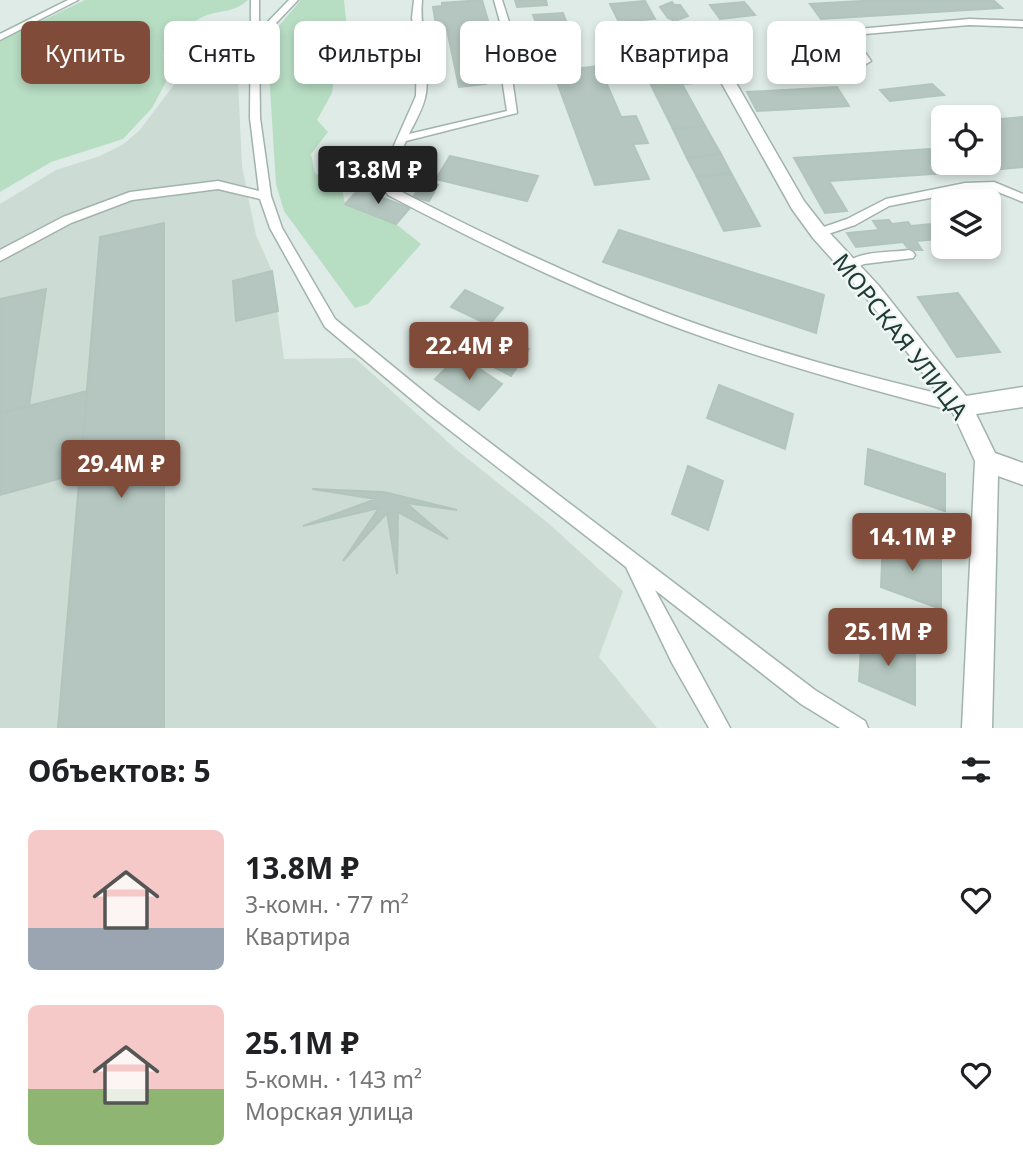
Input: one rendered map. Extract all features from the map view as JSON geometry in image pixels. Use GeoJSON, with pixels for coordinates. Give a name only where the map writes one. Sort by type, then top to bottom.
{"type":"FeatureCollection","features":[{"type":"Feature","properties":{"kind":"street","name":"МОРСКАЯ УЛИЦА"},"geometry":{"type":"LineString","coordinates":[[729,84],[782,178],[819,233],[872,291],[961,406],[987,461],[977,728]]}},
{"type":"Feature","properties":{"kind":"street"},"geometry":{"type":"LineString","coordinates":[[961,406],[1023,397]]}},
{"type":"Feature","properties":{"kind":"street"},"geometry":{"type":"LineString","coordinates":[[987,461],[1023,474]]}},
{"type":"Feature","properties":{"kind":"lane"},"geometry":{"type":"LineString","coordinates":[[0,37],[74,0]]}},
{"type":"Feature","properties":{"kind":"lane"},"geometry":{"type":"LineString","coordinates":[[254,21],[255,0]]}},
{"type":"Feature","properties":{"kind":"lane"},"geometry":{"type":"LineString","coordinates":[[274,21],[294,0]]}},
{"type":"Feature","properties":{"kind":"lane"},"geometry":{"type":"LineString","coordinates":[[418,0],[416,18],[422,54],[421,96],[397,150],[392,192],[497,247],[701,331],[880,386],[961,406]]}},
{"type":"Feature","properties":{"kind":"lane"},"geometry":{"type":"LineString","coordinates":[[402,139],[512,113],[508,85],[512,47],[498,0]]}},
{"type":"Feature","properties":{"kind":"lane"},"geometry":{"type":"LineString","coordinates":[[866,31],[969,22],[1023,24]]}},
{"type":"Feature","properties":{"kind":"lane"},"geometry":{"type":"LineString","coordinates":[[255,84],[255,118],[265,196],[276,228],[330,323],[434,409],[808,697],[858,728]]}},
{"type":"Feature","properties":{"kind":"lane"},"geometry":{"type":"LineString","coordinates":[[0,256],[68,220],[130,196],[218,185],[265,196]]}},
{"type":"Feature","properties":{"kind":"lane"},"geometry":{"type":"LineString","coordinates":[[819,233],[851,222],[886,204],[965,187],[994,186],[1023,198]]}},
{"type":"Feature","properties":{"kind":"lane"},"geometry":{"type":"LineString","coordinates":[[849,266],[862,260],[909,255]]}},
{"type":"Feature","properties":{"kind":"lane"},"geometry":{"type":"LineString","coordinates":[[631,561],[679,656],[720,728]]}},
{"type":"Feature","properties":{"kind":"shaded area"},"geometry":{"type":"Polygon","coordinates":[[[174,84],[238,84],[242,166],[256,235],[272,271],[284,359],[355,358],[458,451],[547,522],[623,591],[599,657],[657,728],[0,728],[0,204],[56,170],[100,156],[122,145],[139,131],[174,84]]]}},
{"type":"Feature","properties":{"kind":"green space"},"geometry":{"type":"Polygon","coordinates":[[[85,0],[248,0],[232,9],[196,21],[164,21],[165,84],[152,108],[123,139],[51,162],[0,192],[0,41],[21,31],[21,84],[150,84],[150,21],[41,21],[85,0]]]}},
{"type":"Feature","properties":{"kind":"green space"},"geometry":{"type":"Polygon","coordinates":[[[301,0],[344,0],[346,21],[294,21],[294,84],[333,84],[332,93],[317,120],[328,132],[311,154],[315,173],[342,189],[345,204],[396,224],[421,244],[368,304],[355,308],[284,211],[276,184],[270,84],[280,84],[280,25],[301,0]]]}},
{"type":"Feature","properties":{"kind":"building"},"geometry":{"type":"Polygon","coordinates":[[[482,0],[488,21],[460,21],[460,84],[486,84],[459,87],[446,21],[435,21],[433,7],[442,6],[442,3],[482,0]]]}},
{"type":"Feature","properties":{"kind":"building"},"geometry":{"type":"Polygon","coordinates":[[[515,0],[546,0],[547,5],[517,7],[515,0]]]}},
{"type":"Feature","properties":{"kind":"building"},"geometry":{"type":"Polygon","coordinates":[[[879,0],[993,0],[1002,8],[821,19],[810,4],[879,0]]]}},
{"type":"Feature","properties":{"kind":"building"},"geometry":{"type":"Polygon","coordinates":[[[645,1],[655,19],[618,21],[610,4],[645,1]]]}},
{"type":"Feature","properties":{"kind":"building"},"geometry":{"type":"Polygon","coordinates":[[[672,2],[674,5],[680,5],[688,16],[675,21],[668,18],[660,7],[672,2]]]}},
{"type":"Feature","properties":{"kind":"building"},"geometry":{"type":"Polygon","coordinates":[[[744,2],[755,15],[720,19],[710,5],[744,2]]]}},
{"type":"Feature","properties":{"kind":"building"},"geometry":{"type":"Polygon","coordinates":[[[563,13],[566,21],[535,21],[533,15],[563,13]]]}},
{"type":"Feature","properties":{"kind":"building"},"geometry":{"type":"Polygon","coordinates":[[[595,66],[595,84],[607,84],[621,117],[636,116],[648,143],[633,144],[649,179],[595,185],[558,84],[581,84],[581,68],[595,66]]]}},
{"type":"Feature","properties":{"kind":"building"},"geometry":{"type":"Polygon","coordinates":[[[650,84],[684,84],[652,87],[650,84]]]}},
{"type":"Feature","properties":{"kind":"building"},"geometry":{"type":"Polygon","coordinates":[[[682,84],[705,126],[673,129],[652,87],[682,84]]]}},
{"type":"Feature","properties":{"kind":"building"},"geometry":{"type":"Polygon","coordinates":[[[932,84],[944,95],[890,101],[880,90],[932,84]]]}},
{"type":"Feature","properties":{"kind":"building"},"geometry":{"type":"Polygon","coordinates":[[[837,87],[849,106],[757,111],[747,92],[837,87]]]}},
{"type":"Feature","properties":{"kind":"building"},"geometry":{"type":"Polygon","coordinates":[[[1023,117],[1023,167],[1001,169],[1001,119],[1023,117]]]}},
{"type":"Feature","properties":{"kind":"building"},"geometry":{"type":"Polygon","coordinates":[[[705,126],[721,154],[687,158],[673,129],[705,126]]]}},
{"type":"Feature","properties":{"kind":"building"},"geometry":{"type":"Polygon","coordinates":[[[930,149],[931,174],[829,181],[847,211],[825,213],[794,158],[930,149]]]}},
{"type":"Feature","properties":{"kind":"building"},"geometry":{"type":"Polygon","coordinates":[[[721,154],[731,173],[697,177],[687,158],[721,154]]]}},
{"type":"Feature","properties":{"kind":"building"},"geometry":{"type":"Polygon","coordinates":[[[450,156],[538,176],[527,201],[436,179],[450,156]]]}},
{"type":"Feature","properties":{"kind":"building"},"geometry":{"type":"Polygon","coordinates":[[[731,173],[760,226],[724,231],[697,177],[731,173]]]}},
{"type":"Feature","properties":{"kind":"building"},"geometry":{"type":"Polygon","coordinates":[[[423,182],[438,185],[429,201],[413,197],[423,182]]]}},
{"type":"Feature","properties":{"kind":"building"},"geometry":{"type":"Polygon","coordinates":[[[359,189],[410,208],[396,224],[345,204],[359,189]]]}},
{"type":"Feature","properties":{"kind":"building"},"geometry":{"type":"Polygon","coordinates":[[[889,220],[892,224],[908,222],[911,226],[931,224],[931,240],[916,241],[922,250],[907,247],[903,242],[856,247],[847,233],[879,230],[873,221],[889,220]]]}},
{"type":"Feature","properties":{"kind":"building"},"geometry":{"type":"Polygon","coordinates":[[[164,223],[164,728],[58,728],[100,237],[164,223]]]}},
{"type":"Feature","properties":{"kind":"building"},"geometry":{"type":"Polygon","coordinates":[[[619,230],[824,295],[816,333],[603,262],[619,230]]]}},
{"type":"Feature","properties":{"kind":"building"},"geometry":{"type":"Polygon","coordinates":[[[272,271],[278,311],[236,321],[233,281],[272,271]]]}},
{"type":"Feature","properties":{"kind":"building"},"geometry":{"type":"Polygon","coordinates":[[[46,289],[29,406],[0,413],[0,299],[46,289]]]}},
{"type":"Feature","properties":{"kind":"building"},"geometry":{"type":"Polygon","coordinates":[[[465,290],[503,308],[489,325],[451,307],[465,290]]]}},
{"type":"Feature","properties":{"kind":"building"},"geometry":{"type":"Polygon","coordinates":[[[958,293],[1000,352],[957,357],[918,297],[958,293]]]}},
{"type":"Feature","properties":{"kind":"building"},"geometry":{"type":"Polygon","coordinates":[[[499,334],[529,349],[511,376],[480,360],[499,334]]]}},
{"type":"Feature","properties":{"kind":"building"},"geometry":{"type":"Polygon","coordinates":[[[459,355],[502,384],[479,410],[435,379],[459,355]]]}},
{"type":"Feature","properties":{"kind":"building"},"geometry":{"type":"Polygon","coordinates":[[[719,385],[793,414],[785,449],[707,418],[719,385]]]}},
{"type":"Feature","properties":{"kind":"building"},"geometry":{"type":"Polygon","coordinates":[[[87,391],[80,473],[0,495],[0,413],[87,391]]]}},
{"type":"Feature","properties":{"kind":"building"},"geometry":{"type":"Polygon","coordinates":[[[868,449],[945,474],[945,511],[865,484],[868,449]]]}},
{"type":"Feature","properties":{"kind":"building"},"geometry":{"type":"Polygon","coordinates":[[[688,466],[723,481],[708,530],[672,514],[688,466]]]}},
{"type":"Feature","properties":{"kind":"building"},"geometry":{"type":"Polygon","coordinates":[[[312,489],[384,492],[457,510],[406,503],[448,539],[398,512],[397,574],[387,513],[343,561],[379,508],[303,526],[376,499],[312,489]]]}},
{"type":"Feature","properties":{"kind":"building"},"geometry":{"type":"Polygon","coordinates":[[[883,537],[941,558],[941,609],[881,587],[883,537]]]}},
{"type":"Feature","properties":{"kind":"building"},"geometry":{"type":"Polygon","coordinates":[[[862,631],[915,653],[915,705],[859,681],[862,631]]]}}]}
